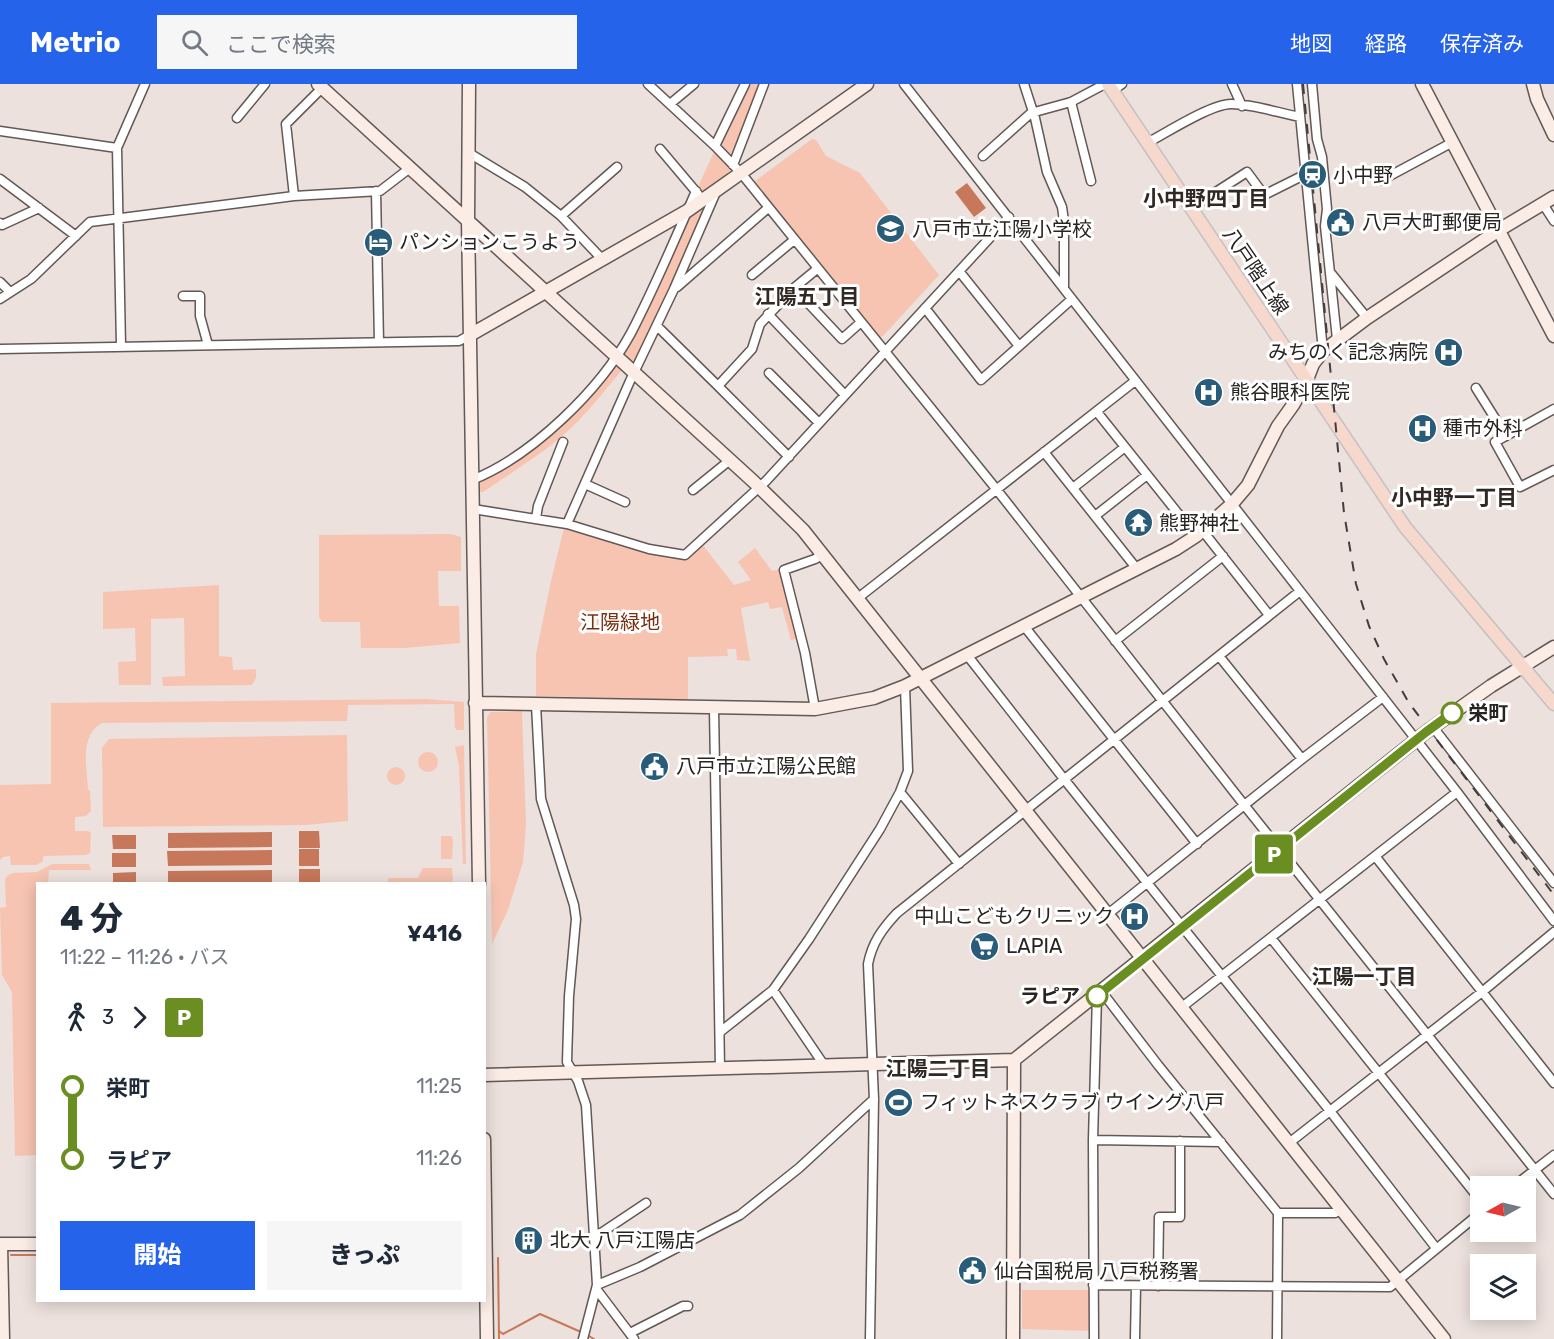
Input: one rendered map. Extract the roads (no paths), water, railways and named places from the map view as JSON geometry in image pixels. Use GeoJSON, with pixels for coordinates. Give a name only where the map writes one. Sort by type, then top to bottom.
{"type":"FeatureCollection","features":[{"type":"Feature","properties":{"kind":"main road","name":"八戸階上線"},"geometry":{"type":"LineString","coordinates":[[1112,86],[1147,143],[1405,527],[1554,704]]}},
{"type":"Feature","properties":{"kind":"street"},"geometry":{"type":"LineString","coordinates":[[121,346],[117,148],[145,84]]}},
{"type":"Feature","properties":{"kind":"street"},"geometry":{"type":"LineString","coordinates":[[237,118],[265,84]]}},
{"type":"Feature","properties":{"kind":"street"},"geometry":{"type":"LineString","coordinates":[[470,84],[468,220],[479,882]]}},
{"type":"Feature","properties":{"kind":"street"},"geometry":{"type":"LineString","coordinates":[[648,84],[716,146],[737,169],[997,490],[1554,1194]]}},
{"type":"Feature","properties":{"kind":"street"},"geometry":{"type":"LineString","coordinates":[[670,104],[694,84]]}},
{"type":"Feature","properties":{"kind":"street"},"geometry":{"type":"LineString","coordinates":[[716,146],[745,84]]}},
{"type":"Feature","properties":{"kind":"street"},"geometry":{"type":"LineString","coordinates":[[737,169],[764,84]]}},
{"type":"Feature","properties":{"kind":"street"},"geometry":{"type":"LineString","coordinates":[[567,524],[634,373],[674,290],[716,192],[737,169],[867,84]]}},
{"type":"Feature","properties":{"kind":"street"},"geometry":{"type":"LineString","coordinates":[[904,84],[1457,792],[1554,921]]}},
{"type":"Feature","properties":{"kind":"street"},"geometry":{"type":"LineString","coordinates":[[1024,84],[1047,172],[1062,207],[1064,289]]}},
{"type":"Feature","properties":{"kind":"street"},"geometry":{"type":"LineString","coordinates":[[1232,84],[1242,106]]}},
{"type":"Feature","properties":{"kind":"street"},"geometry":{"type":"LineString","coordinates":[[1297,84],[1323,351]]}},
{"type":"Feature","properties":{"kind":"street"},"geometry":{"type":"LineString","coordinates":[[1312,84],[1317,139],[1322,157],[1337,339]]}},
{"type":"Feature","properties":{"kind":"street"},"geometry":{"type":"LineString","coordinates":[[1422,84],[1554,336]]}},
{"type":"Feature","properties":{"kind":"street"},"geometry":{"type":"LineString","coordinates":[[1533,84],[1537,99],[1554,135]]}},
{"type":"Feature","properties":{"kind":"street"},"geometry":{"type":"LineString","coordinates":[[294,196],[286,124],[320,86],[804,530],[1444,1339]]}},
{"type":"Feature","properties":{"kind":"street"},"geometry":{"type":"LineString","coordinates":[[983,156],[1033,112],[1071,102],[1112,86]]}},
{"type":"Feature","properties":{"kind":"street"},"geometry":{"type":"LineString","coordinates":[[1071,102],[1091,181]]}},
{"type":"Feature","properties":{"kind":"street"},"geometry":{"type":"LineString","coordinates":[[1147,143],[1218,107],[1230,104],[1300,117]]}},
{"type":"Feature","properties":{"kind":"street"},"geometry":{"type":"LineString","coordinates":[[0,131],[117,148]]}},
{"type":"Feature","properties":{"kind":"street"},"geometry":{"type":"LineString","coordinates":[[1382,180],[1453,142]]}},
{"type":"Feature","properties":{"kind":"street"},"geometry":{"type":"LineString","coordinates":[[660,149],[699,196]]}},
{"type":"Feature","properties":{"kind":"street"},"geometry":{"type":"LineString","coordinates":[[469,153],[525,187],[561,216],[603,260]]}},
{"type":"Feature","properties":{"kind":"street"},"geometry":{"type":"LineString","coordinates":[[561,216],[617,167]]}},
{"type":"Feature","properties":{"kind":"street"},"geometry":{"type":"LineString","coordinates":[[0,299],[31,279],[90,222],[294,196],[380,190],[410,168]]}},
{"type":"Feature","properties":{"kind":"street"},"geometry":{"type":"LineString","coordinates":[[1191,208],[1247,172],[1264,195],[1306,174]]}},
{"type":"Feature","properties":{"kind":"street"},"geometry":{"type":"LineString","coordinates":[[0,179],[76,236]]}},
{"type":"Feature","properties":{"kind":"street"},"geometry":{"type":"LineString","coordinates":[[376,190],[379,342]]}},
{"type":"Feature","properties":{"kind":"street"},"geometry":{"type":"LineString","coordinates":[[472,480],[502,466],[549,431],[577,404],[630,334],[687,211],[699,196],[716,192]]}},
{"type":"Feature","properties":{"kind":"street"},"geometry":{"type":"LineString","coordinates":[[475,704],[815,709],[874,698],[905,686],[1176,549],[1199,533],[1232,504],[1248,485],[1278,426],[1306,382],[1313,364],[1323,351],[1367,318],[1499,230],[1549,200],[1554,221]]}},
{"type":"Feature","properties":{"kind":"street"},"geometry":{"type":"LineString","coordinates":[[0,223],[3,225],[39,208]]}},
{"type":"Feature","properties":{"kind":"street"},"geometry":{"type":"LineString","coordinates":[[674,290],[768,208]]}},
{"type":"Feature","properties":{"kind":"street"},"geometry":{"type":"LineString","coordinates":[[0,349],[459,341],[687,211]]}},
{"type":"Feature","properties":{"kind":"street"},"geometry":{"type":"LineString","coordinates":[[473,509],[567,524],[649,549],[685,555],[760,488],[1009,218]]}},
{"type":"Feature","properties":{"kind":"street"},"geometry":{"type":"LineString","coordinates":[[753,275],[794,240]]}},
{"type":"Feature","properties":{"kind":"street"},"geometry":{"type":"LineString","coordinates":[[717,386],[752,349],[760,324],[768,314],[817,269]]}},
{"type":"Feature","properties":{"kind":"street"},"geometry":{"type":"LineString","coordinates":[[959,271],[1019,346]]}},
{"type":"Feature","properties":{"kind":"street"},"geometry":{"type":"LineString","coordinates":[[1330,272],[1367,318]]}},
{"type":"Feature","properties":{"kind":"street"},"geometry":{"type":"LineString","coordinates":[[0,282],[10,292]]}},
{"type":"Feature","properties":{"kind":"street"},"geometry":{"type":"LineString","coordinates":[[794,288],[842,339],[860,323]]}},
{"type":"Feature","properties":{"kind":"street"},"geometry":{"type":"LineString","coordinates":[[183,296],[200,296],[200,316],[208,345]]}},
{"type":"Feature","properties":{"kind":"street"},"geometry":{"type":"LineString","coordinates":[[925,308],[981,380],[1072,299]]}},
{"type":"Feature","properties":{"kind":"street"},"geometry":{"type":"LineString","coordinates":[[768,314],[845,395]]}},
{"type":"Feature","properties":{"kind":"street"},"geometry":{"type":"LineString","coordinates":[[657,326],[789,457]]}},
{"type":"Feature","properties":{"kind":"street"},"geometry":{"type":"LineString","coordinates":[[769,373],[819,423]]}},
{"type":"Feature","properties":{"kind":"street"},"geometry":{"type":"LineString","coordinates":[[858,598],[1135,381]]}},
{"type":"Feature","properties":{"kind":"street"},"geometry":{"type":"LineString","coordinates":[[1476,388],[1506,436]]}},
{"type":"Feature","properties":{"kind":"street"},"geometry":{"type":"LineString","coordinates":[[1554,410],[1495,442],[1520,488],[1554,470]]}},
{"type":"Feature","properties":{"kind":"street"},"geometry":{"type":"LineString","coordinates":[[1097,412],[1147,475],[1223,556],[1269,615]]}},
{"type":"Feature","properties":{"kind":"street"},"geometry":{"type":"LineString","coordinates":[[536,519],[538,506],[563,442]]}},
{"type":"Feature","properties":{"kind":"street"},"geometry":{"type":"LineString","coordinates":[[1073,488],[1125,447]]}},
{"type":"Feature","properties":{"kind":"street"},"geometry":{"type":"LineString","coordinates":[[1044,452],[1137,569]]}},
{"type":"Feature","properties":{"kind":"street"},"geometry":{"type":"LineString","coordinates":[[693,490],[730,460]]}},
{"type":"Feature","properties":{"kind":"street"},"geometry":{"type":"LineString","coordinates":[[1095,516],[1147,475]]}},
{"type":"Feature","properties":{"kind":"street"},"geometry":{"type":"LineString","coordinates":[[585,484],[625,501]]}},
{"type":"Feature","properties":{"kind":"street"},"geometry":{"type":"LineString","coordinates":[[815,709],[805,653],[784,570],[823,554]]}},
{"type":"Feature","properties":{"kind":"street"},"geometry":{"type":"LineString","coordinates":[[1115,641],[1223,556]]}},
{"type":"Feature","properties":{"kind":"street"},"geometry":{"type":"LineString","coordinates":[[870,1339],[874,1099],[868,964],[878,934],[897,913],[1300,591]]}},
{"type":"Feature","properties":{"kind":"street"},"geometry":{"type":"LineString","coordinates":[[1024,626],[1197,844]]}},
{"type":"Feature","properties":{"kind":"street"},"geometry":{"type":"LineString","coordinates":[[486,1075],[1014,1060],[1144,959],[1433,727],[1554,647]]}},
{"type":"Feature","properties":{"kind":"street"},"geometry":{"type":"LineString","coordinates":[[967,655],[1330,1111],[1436,1248]]}},
{"type":"Feature","properties":{"kind":"street"},"geometry":{"type":"LineString","coordinates":[[1219,656],[1302,759]]}},
{"type":"Feature","properties":{"kind":"street"},"geometry":{"type":"LineString","coordinates":[[720,1032],[773,990],[880,829],[900,792],[908,771],[905,686]]}},
{"type":"Feature","properties":{"kind":"street"},"geometry":{"type":"LineString","coordinates":[[1108,914],[1302,759],[1383,698]]}},
{"type":"Feature","properties":{"kind":"street"},"geometry":{"type":"LineString","coordinates":[[536,705],[541,799],[575,912],[567,1062],[586,1105],[597,1287],[582,1339]]}},
{"type":"Feature","properties":{"kind":"street"},"geometry":{"type":"LineString","coordinates":[[714,708],[720,1068]]}},
{"type":"Feature","properties":{"kind":"street"},"geometry":{"type":"LineString","coordinates":[[1433,727],[1554,883]]}},
{"type":"Feature","properties":{"kind":"street"},"geometry":{"type":"LineString","coordinates":[[900,792],[959,864]]}},
{"type":"Feature","properties":{"kind":"street"},"geometry":{"type":"LineString","coordinates":[[1182,1007],[1457,792]]}},
{"type":"Feature","properties":{"kind":"street"},"geometry":{"type":"LineString","coordinates":[[1375,856],[1554,1083]]}},
{"type":"Feature","properties":{"kind":"street"},"geometry":{"type":"LineString","coordinates":[[1289,1143],[1482,992],[1554,932]]}},
{"type":"Feature","properties":{"kind":"street"},"geometry":{"type":"LineString","coordinates":[[1271,938],[1470,1188]]}},
{"type":"Feature","properties":{"kind":"street"},"geometry":{"type":"LineString","coordinates":[[773,990],[825,1065]]}},
{"type":"Feature","properties":{"kind":"street"},"geometry":{"type":"LineString","coordinates":[[1094,1339],[1093,1140],[1099,994]]}},
{"type":"Feature","properties":{"kind":"street"},"geometry":{"type":"LineString","coordinates":[[1099,994],[1278,1213],[1277,1339]]}},
{"type":"Feature","properties":{"kind":"street"},"geometry":{"type":"LineString","coordinates":[[1013,1339],[1014,1060]]}},
{"type":"Feature","properties":{"kind":"street"},"geometry":{"type":"LineString","coordinates":[[597,1287],[740,1215],[799,1168],[874,1099]]}},
{"type":"Feature","properties":{"kind":"street"},"geometry":{"type":"LineString","coordinates":[[1093,1140],[1221,1142]]}},
{"type":"Feature","properties":{"kind":"street"},"geometry":{"type":"LineString","coordinates":[[1158,1286],[1159,1217],[1180,1217],[1180,1141]]}},
{"type":"Feature","properties":{"kind":"street"},"geometry":{"type":"LineString","coordinates":[[1527,1176],[1554,1155]]}},
{"type":"Feature","properties":{"kind":"street"},"geometry":{"type":"LineString","coordinates":[[595,1237],[646,1203]]}},
{"type":"Feature","properties":{"kind":"street"},"geometry":{"type":"LineString","coordinates":[[1278,1213],[1335,1213],[1342,1209]]}},
{"type":"Feature","properties":{"kind":"street"},"geometry":{"type":"LineString","coordinates":[[1093,1285],[1390,1287],[1470,1221]]}},
{"type":"Feature","properties":{"kind":"street"},"geometry":{"type":"LineString","coordinates":[[3,1339],[0,1244],[36,1244]]}},
{"type":"Feature","properties":{"kind":"street"},"geometry":{"type":"LineString","coordinates":[[1135,1339],[1136,1286]]}},
{"type":"Feature","properties":{"kind":"street"},"geometry":{"type":"LineString","coordinates":[[597,1287],[632,1336],[682,1306],[688,1306]]}},
{"type":"Feature","properties":{"kind":"street"},"geometry":{"type":"LineString","coordinates":[[486,1288],[487,1339]]}},
{"type":"Feature","properties":{"kind":"waterway"},"geometry":{"type":"LineString","coordinates":[[11,1255],[36,1255]]}},
{"type":"Feature","properties":{"kind":"waterway"},"geometry":{"type":"LineString","coordinates":[[498,1258],[499,1339]]}},
{"type":"Feature","properties":{"kind":"waterway"},"geometry":{"type":"LineString","coordinates":[[499,1331],[503,1334],[540,1314],[581,1332]]}},
{"type":"Feature","properties":{"kind":"waterway"},"geometry":{"type":"LineString","coordinates":[[589,1336],[594,1339]]}},
{"type":"Feature","properties":{"kind":"railway"},"geometry":{"type":"LineString","coordinates":[[1303,84],[1344,513],[1356,584],[1369,626],[1384,659],[1409,703],[1554,895]]}},
{"type":"Feature","properties":{"kind":"place","name":"小中野"},"geometry":{"type":"Point","coordinates":[1312,175]}},
{"type":"Feature","properties":{"kind":"place","name":"八戸大町郵便局"},"geometry":{"type":"Point","coordinates":[1341,222]}},
{"type":"Feature","properties":{"kind":"place","name":"八戸市立江陽小学校"},"geometry":{"type":"Point","coordinates":[891,229]}},
{"type":"Feature","properties":{"kind":"place","name":"パンションこうよう"},"geometry":{"type":"Point","coordinates":[378,242]}},
{"type":"Feature","properties":{"kind":"place","name":"みちのく記念病院"},"geometry":{"type":"Point","coordinates":[1449,352]}},
{"type":"Feature","properties":{"kind":"place","name":"熊谷眼科医院"},"geometry":{"type":"Point","coordinates":[1209,392]}},
{"type":"Feature","properties":{"kind":"place","name":"種市外科"},"geometry":{"type":"Point","coordinates":[1422,428]}},
{"type":"Feature","properties":{"kind":"place","name":"熊野神社"},"geometry":{"type":"Point","coordinates":[1138,523]}},
{"type":"Feature","properties":{"kind":"place","name":"栄町"},"geometry":{"type":"Point","coordinates":[1452,713]}},
{"type":"Feature","properties":{"kind":"place","name":"八戸市立江陽公民館"},"geometry":{"type":"Point","coordinates":[655,766]}},
{"type":"Feature","properties":{"kind":"place","name":"中山こどもクリニック"},"geometry":{"type":"Point","coordinates":[1135,916]}},
{"type":"Feature","properties":{"kind":"place","name":"LAPIA"},"geometry":{"type":"Point","coordinates":[985,946]}},
{"type":"Feature","properties":{"kind":"place","name":"ラピア"},"geometry":{"type":"Point","coordinates":[1097,996]}},
{"type":"Feature","properties":{"kind":"place","name":"フィットネスクラブ ウイング八戸"},"geometry":{"type":"Point","coordinates":[899,1102]}},
{"type":"Feature","properties":{"kind":"place","name":"北大 八戸江陽店"},"geometry":{"type":"Point","coordinates":[529,1240]}},
{"type":"Feature","properties":{"kind":"place","name":"仙台国税局 八戸税務署"},"geometry":{"type":"Point","coordinates":[973,1271]}},
{"type":"Feature","properties":{"kind":"district","name":"小中野四丁目"},"geometry":{"type":"Point","coordinates":[1206,198]}},
{"type":"Feature","properties":{"kind":"district","name":"江陽五丁目"},"geometry":{"type":"Point","coordinates":[807,296]}},
{"type":"Feature","properties":{"kind":"district","name":"小中野一丁目"},"geometry":{"type":"Point","coordinates":[1454,497]}},
{"type":"Feature","properties":{"kind":"district","name":"江陽一丁目"},"geometry":{"type":"Point","coordinates":[1364,976]}},
{"type":"Feature","properties":{"kind":"district","name":"江陽二丁目"},"geometry":{"type":"Point","coordinates":[938,1068]}},
{"type":"Feature","properties":{"kind":"park label","name":"江陽緑地"},"geometry":{"type":"Point","coordinates":[620,622]}}]}
